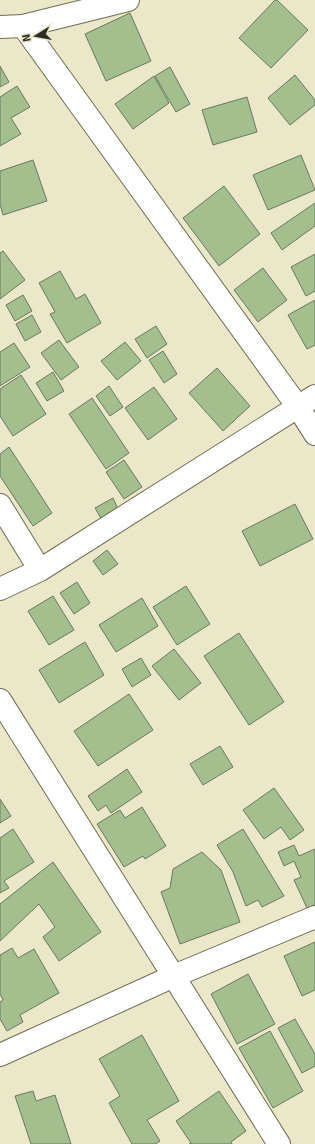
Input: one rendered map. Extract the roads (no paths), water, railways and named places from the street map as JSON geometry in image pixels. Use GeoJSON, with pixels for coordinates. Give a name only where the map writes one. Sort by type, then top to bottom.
{"type":"FeatureCollection","features":[{"type":"Feature","properties":{"kind":"street"},"geometry":{"type":"LineString","coordinates":[[0,27],[23,26],[128,0]]}},
{"type":"Feature","properties":{"kind":"street"},"geometry":{"type":"LineString","coordinates":[[23,26],[307,401],[315,434]]}},
{"type":"Feature","properties":{"kind":"street"},"geometry":{"type":"LineString","coordinates":[[0,589],[40,570],[307,401]]}},
{"type":"Feature","properties":{"kind":"street"},"geometry":{"type":"LineString","coordinates":[[0,505],[40,570]]}},
{"type":"Feature","properties":{"kind":"street"},"geometry":{"type":"LineString","coordinates":[[0,700],[279,1144]]}},
{"type":"Feature","properties":{"kind":"street"},"geometry":{"type":"LineString","coordinates":[[0,1055],[174,976],[315,917]]}}]}
